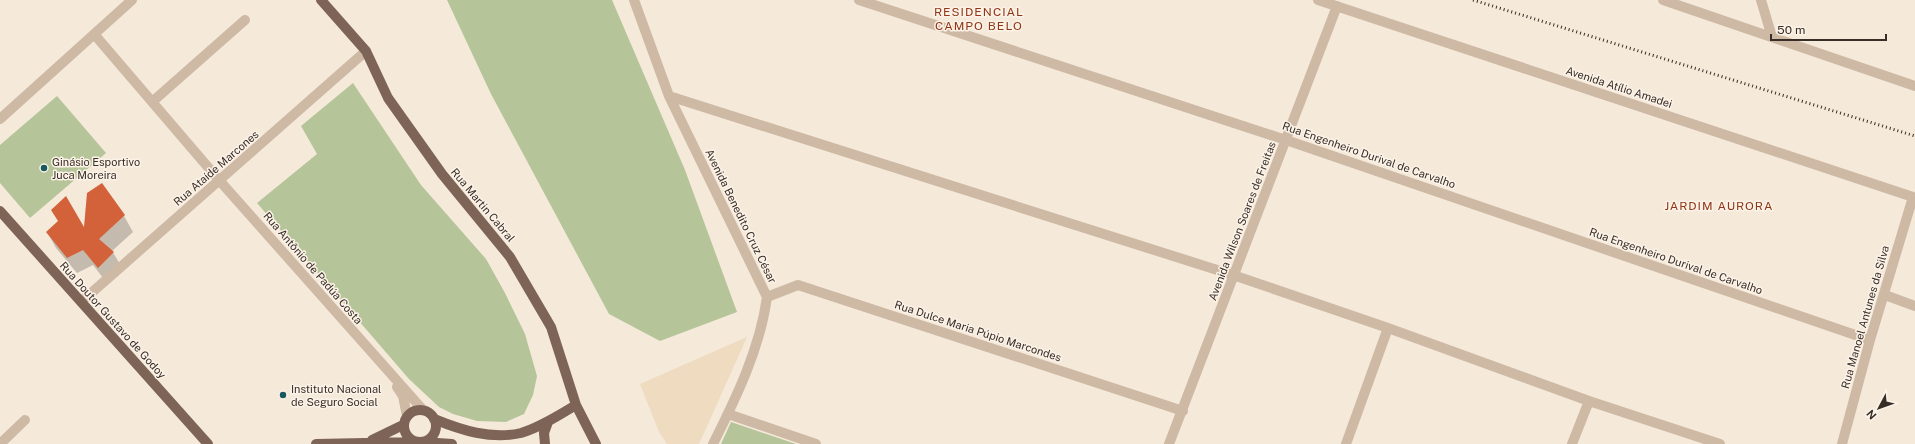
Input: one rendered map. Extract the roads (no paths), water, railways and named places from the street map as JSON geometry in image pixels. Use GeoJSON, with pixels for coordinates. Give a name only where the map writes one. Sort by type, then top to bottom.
{"type":"FeatureCollection","features":[{"type":"Feature","properties":{"kind":"main road","name":"Rua Martin Cabral"},"geometry":{"type":"LineString","coordinates":[[321,0],[366,51],[393,104],[442,174],[510,257],[551,327],[576,405],[596,444]]}},
{"type":"Feature","properties":{"kind":"main road","name":"Rua Doutor Gustavo de Godoy"},"geometry":{"type":"LineString","coordinates":[[0,211],[208,444]]}},
{"type":"Feature","properties":{"kind":"main road"},"geometry":{"type":"LineString","coordinates":[[365,443],[390,433],[416,410],[423,410],[434,419],[460,430],[491,435],[521,433],[548,422],[576,405]]}},
{"type":"Feature","properties":{"kind":"main road"},"geometry":{"type":"LineString","coordinates":[[405,421],[406,435],[419,442],[430,439],[434,434],[436,429],[434,419]]}},
{"type":"Feature","properties":{"kind":"main road"},"geometry":{"type":"LineString","coordinates":[[546,444],[544,433],[548,422]]}},
{"type":"Feature","properties":{"kind":"main road"},"geometry":{"type":"LineString","coordinates":[[316,444],[419,442],[452,444]]}},
{"type":"Feature","properties":{"kind":"street"},"geometry":{"type":"LineString","coordinates":[[0,119],[132,0]]}},
{"type":"Feature","properties":{"kind":"street","name":"Avenida Benedito Cruz César"},"geometry":{"type":"LineString","coordinates":[[634,0],[669,96],[767,297],[765,318],[757,345],[728,414],[713,444]]}},
{"type":"Feature","properties":{"kind":"street","name":"Rua Engenheiro Durival de Carvalho"},"geometry":{"type":"LineString","coordinates":[[859,0],[1286,140],[1870,340]]}},
{"type":"Feature","properties":{"kind":"street","name":"Avenida Atílio Amadei"},"geometry":{"type":"LineString","coordinates":[[1318,0],[1913,197]]}},
{"type":"Feature","properties":{"kind":"street"},"geometry":{"type":"LineString","coordinates":[[1663,0],[1915,86]]}},
{"type":"Feature","properties":{"kind":"street"},"geometry":{"type":"LineString","coordinates":[[1761,0],[1772,37]]}},
{"type":"Feature","properties":{"kind":"street","name":"Avenida Wilson Soares de Freitas"},"geometry":{"type":"LineString","coordinates":[[1170,444],[1233,275],[1337,6]]}},
{"type":"Feature","properties":{"kind":"street"},"geometry":{"type":"LineString","coordinates":[[152,102],[245,20]]}},
{"type":"Feature","properties":{"kind":"street","name":"Rua Antônio de Padúa Costa"},"geometry":{"type":"LineString","coordinates":[[94,34],[219,180],[423,410]]}},
{"type":"Feature","properties":{"kind":"street","name":"Rua Ataíde Marcones"},"geometry":{"type":"LineString","coordinates":[[81,302],[366,51]]}},
{"type":"Feature","properties":{"kind":"street"},"geometry":{"type":"LineString","coordinates":[[669,96],[1233,275],[1388,328],[1589,401],[1720,444]]}},
{"type":"Feature","properties":{"kind":"street","name":"Rua Manoel Antunes da Silva"},"geometry":{"type":"LineString","coordinates":[[1842,444],[1870,340],[1885,295],[1913,197]]}},
{"type":"Feature","properties":{"kind":"street","name":"Rua Dulce Maria Púpio Marcondes"},"geometry":{"type":"LineString","coordinates":[[767,297],[798,285],[1183,411]]}},
{"type":"Feature","properties":{"kind":"street"},"geometry":{"type":"LineString","coordinates":[[1885,295],[1915,306]]}},
{"type":"Feature","properties":{"kind":"street"},"geometry":{"type":"LineString","coordinates":[[1346,444],[1388,328]]}},
{"type":"Feature","properties":{"kind":"street","name":"Rua Antônio de Padúa Costa"},"geometry":{"type":"LineString","coordinates":[[388,372],[402,396],[405,421]]}},
{"type":"Feature","properties":{"kind":"street"},"geometry":{"type":"LineString","coordinates":[[1572,444],[1589,401]]}},
{"type":"Feature","properties":{"kind":"street"},"geometry":{"type":"LineString","coordinates":[[728,414],[816,444]]}},
{"type":"Feature","properties":{"kind":"street"},"geometry":{"type":"LineString","coordinates":[[0,444],[25,420]]}},
{"type":"Feature","properties":{"kind":"railway"},"geometry":{"type":"LineString","coordinates":[[1473,0],[1915,136]]}},
{"type":"Feature","properties":{"kind":"place","name":"Ginásio Esportivo Juca Moreira"},"geometry":{"type":"Point","coordinates":[44,168]}},
{"type":"Feature","properties":{"kind":"place","name":"Instituto Nacional de Seguro Social"},"geometry":{"type":"Point","coordinates":[283,395]}},
{"type":"Feature","properties":{"kind":"district","name":"RESIDENCIAL CAMPO BELO"},"geometry":{"type":"Point","coordinates":[979,19]}},
{"type":"Feature","properties":{"kind":"district","name":"JARDIM AURORA"},"geometry":{"type":"Point","coordinates":[1719,206]}}]}
